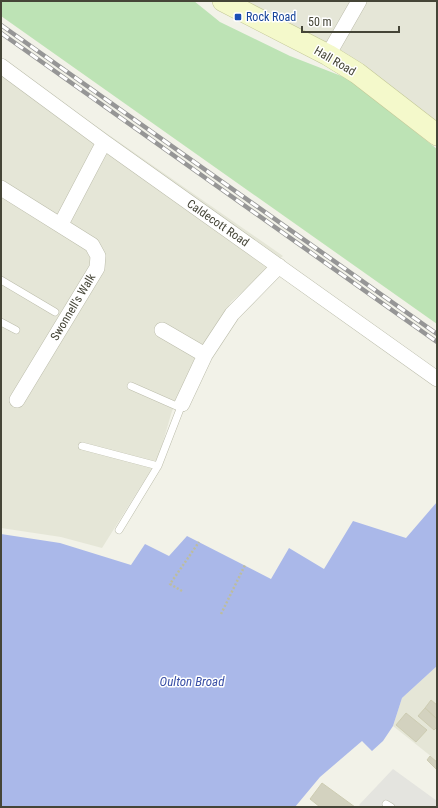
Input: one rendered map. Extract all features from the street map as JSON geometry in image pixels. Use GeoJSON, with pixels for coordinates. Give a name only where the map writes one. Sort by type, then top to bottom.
{"type":"FeatureCollection","features":[{"type":"Feature","properties":{"kind":"street","name":"Hall Road"},"geometry":{"type":"LineString","coordinates":[[223,1],[328,55],[358,73],[437,135]]}},
{"type":"Feature","properties":{"kind":"street"},"geometry":{"type":"LineString","coordinates":[[328,55],[359,1]]}},
{"type":"Feature","properties":{"kind":"street","name":"Caldecott Road"},"geometry":{"type":"LineString","coordinates":[[1,66],[104,142],[437,379]]}},
{"type":"Feature","properties":{"kind":"street"},"geometry":{"type":"LineString","coordinates":[[61,224],[104,142]]}},
{"type":"Feature","properties":{"kind":"street","name":"Swonnell's Walk"},"geometry":{"type":"LineString","coordinates":[[1,188],[61,224],[92,245],[98,256],[97,268],[17,400]]}},
{"type":"Feature","properties":{"kind":"street"},"geometry":{"type":"LineString","coordinates":[[181,406],[205,355],[232,314],[279,266]]}},
{"type":"Feature","properties":{"kind":"street"},"geometry":{"type":"LineString","coordinates":[[162,330],[205,355]]}},
{"type":"Feature","properties":{"kind":"lane"},"geometry":{"type":"LineString","coordinates":[[1,280],[55,312]]}},
{"type":"Feature","properties":{"kind":"lane"},"geometry":{"type":"LineString","coordinates":[[1,322],[16,330]]}},
{"type":"Feature","properties":{"kind":"lane"},"geometry":{"type":"LineString","coordinates":[[119,530],[158,466],[181,406],[131,386]]}},
{"type":"Feature","properties":{"kind":"lane"},"geometry":{"type":"LineString","coordinates":[[82,446],[158,466]]}},
{"type":"Feature","properties":{"kind":"path"},"geometry":{"type":"LineString","coordinates":[[182,591],[170,584],[199,542]]}},
{"type":"Feature","properties":{"kind":"path"},"geometry":{"type":"LineString","coordinates":[[221,614],[244,565]]}},
{"type":"Feature","properties":{"kind":"shaded area"},"geometry":{"type":"Polygon","coordinates":[[[240,1],[437,1],[437,121],[356,64],[240,1]]]}},
{"type":"Feature","properties":{"kind":"shaded area"},"geometry":{"type":"Polygon","coordinates":[[[1,60],[283,256],[231,302],[172,411],[158,459],[102,548],[61,537],[1,528],[1,60]]]}},
{"type":"Feature","properties":{"kind":"shaded area"},"geometry":{"type":"Polygon","coordinates":[[[437,666],[437,761],[393,726],[402,698],[437,666]]]}},
{"type":"Feature","properties":{"kind":"shaded area"},"geometry":{"type":"Polygon","coordinates":[[[393,769],[437,801],[437,807],[361,807],[359,805],[393,769]]]}},
{"type":"Feature","properties":{"kind":"green space"},"geometry":{"type":"Polygon","coordinates":[[[1,1],[194,1],[220,22],[290,56],[349,79],[437,149],[437,324],[1,16],[1,1]]]}},
{"type":"Feature","properties":{"kind":"water","name":"Oulton Broad"},"geometry":{"type":"Polygon","coordinates":[[[437,502],[437,666],[402,698],[393,726],[383,741],[372,751],[362,741],[320,777],[295,807],[1,807],[1,534],[60,543],[131,565],[145,544],[169,556],[187,536],[271,579],[289,548],[324,569],[353,521],[406,538],[437,502]]]}},
{"type":"Feature","properties":{"kind":"building"},"geometry":{"type":"Polygon","coordinates":[[[431,700],[437,705],[437,719],[425,708],[431,700]]]}},
{"type":"Feature","properties":{"kind":"building"},"geometry":{"type":"Polygon","coordinates":[[[425,708],[437,719],[437,727],[434,730],[418,716],[425,708]]]}},
{"type":"Feature","properties":{"kind":"building"},"geometry":{"type":"Polygon","coordinates":[[[406,713],[427,730],[416,742],[396,725],[406,713]]]}},
{"type":"Feature","properties":{"kind":"building"},"geometry":{"type":"Polygon","coordinates":[[[430,756],[437,762],[437,770],[427,760],[430,756]]]}},
{"type":"Feature","properties":{"kind":"building"},"geometry":{"type":"Polygon","coordinates":[[[322,783],[355,807],[320,807],[310,799],[322,783]]]}},
{"type":"Feature","properties":{"kind":"railway"},"geometry":{"type":"LineString","coordinates":[[1,25],[437,334]]}},
{"type":"Feature","properties":{"kind":"railway"},"geometry":{"type":"LineString","coordinates":[[1,33],[437,342]]}},
{"type":"Feature","properties":{"kind":"place","name":"Rock Road"},"geometry":{"type":"Point","coordinates":[238,17]}}]}
